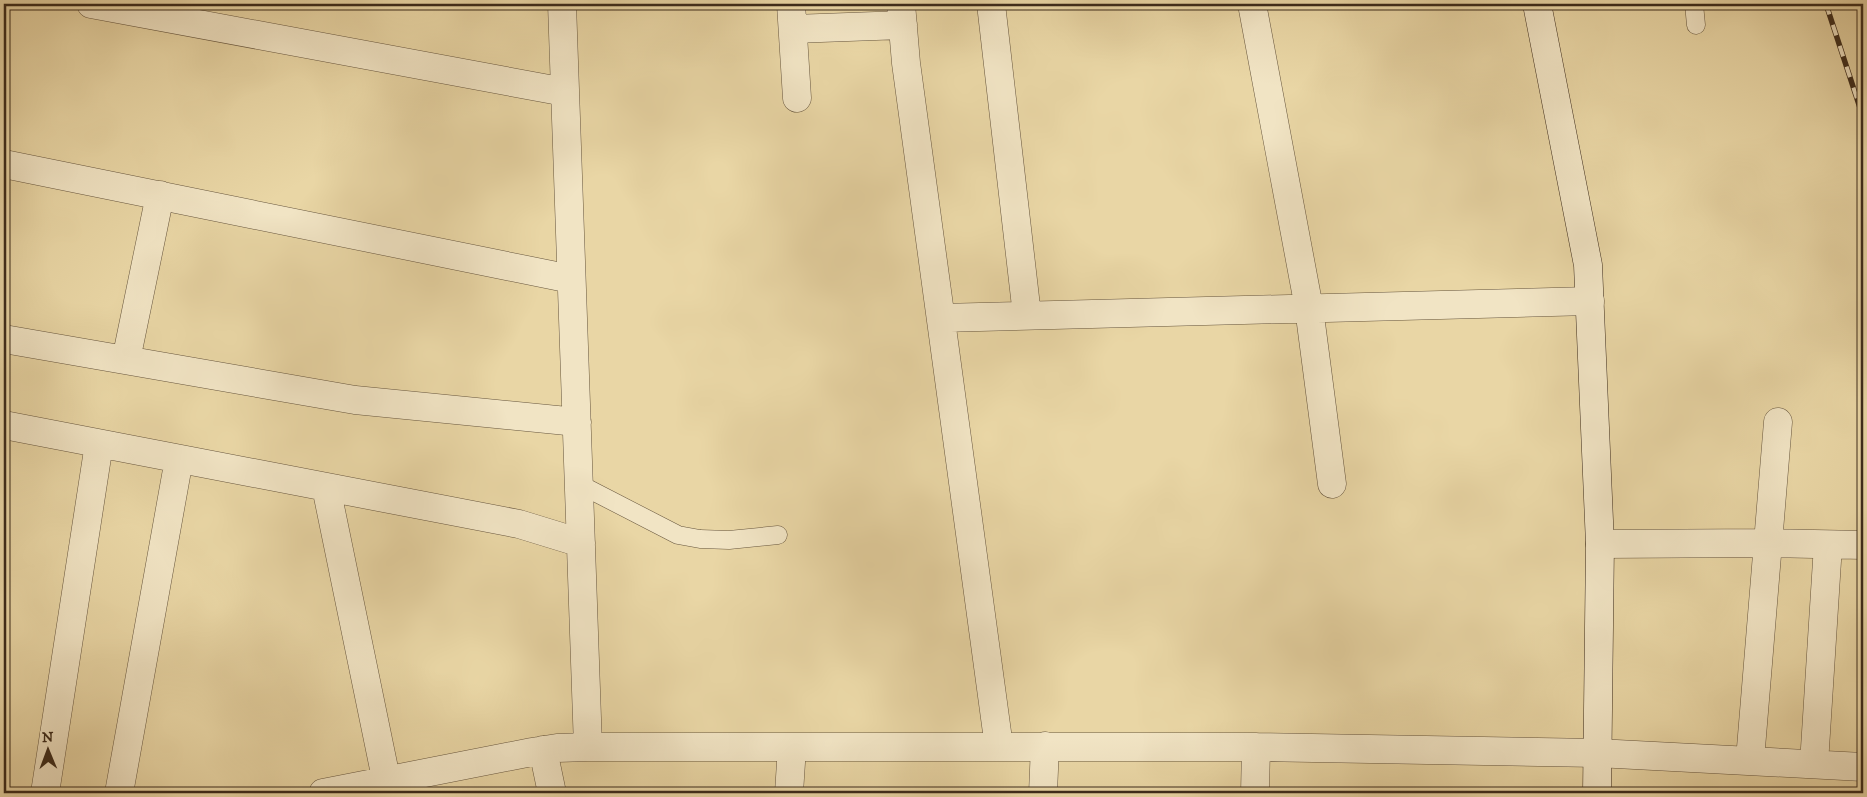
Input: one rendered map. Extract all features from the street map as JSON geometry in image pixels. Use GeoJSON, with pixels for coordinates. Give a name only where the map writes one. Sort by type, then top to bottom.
{"type":"FeatureCollection","features":[{"type":"Feature","properties":{"kind":"street"},"geometry":{"type":"LineString","coordinates":[[91,4],[565,92]]}},
{"type":"Feature","properties":{"kind":"street"},"geometry":{"type":"LineString","coordinates":[[562,4],[588,747]]}},
{"type":"Feature","properties":{"kind":"street"},"geometry":{"type":"LineString","coordinates":[[991,4],[1027,315]]}},
{"type":"Feature","properties":{"kind":"street"},"geometry":{"type":"LineString","coordinates":[[1252,4],[1309,308],[1332,484]]}},
{"type":"Feature","properties":{"kind":"street"},"geometry":{"type":"LineString","coordinates":[[1538,4],[1588,265],[1600,544],[1598,793]]}},
{"type":"Feature","properties":{"kind":"street"},"geometry":{"type":"LineString","coordinates":[[797,98],[792,16],[902,14],[906,63],[999,747]]}},
{"type":"Feature","properties":{"kind":"street"},"geometry":{"type":"LineString","coordinates":[[4,164],[571,279]]}},
{"type":"Feature","properties":{"kind":"street"},"geometry":{"type":"LineString","coordinates":[[126,360],[160,196]]}},
{"type":"Feature","properties":{"kind":"street"},"geometry":{"type":"LineString","coordinates":[[940,318],[1590,301]]}},
{"type":"Feature","properties":{"kind":"street"},"geometry":{"type":"LineString","coordinates":[[4,339],[356,400],[577,422]]}},
{"type":"Feature","properties":{"kind":"street"},"geometry":{"type":"LineString","coordinates":[[1750,760],[1778,422]]}},
{"type":"Feature","properties":{"kind":"street"},"geometry":{"type":"LineString","coordinates":[[4,425],[519,524],[581,543]]}},
{"type":"Feature","properties":{"kind":"street"},"geometry":{"type":"LineString","coordinates":[[45,793],[99,444]]}},
{"type":"Feature","properties":{"kind":"street"},"geometry":{"type":"LineString","coordinates":[[119,793],[179,459]]}},
{"type":"Feature","properties":{"kind":"street"},"geometry":{"type":"LineString","coordinates":[[326,487],[388,787]]}},
{"type":"Feature","properties":{"kind":"street"},"geometry":{"type":"LineString","coordinates":[[1600,544],[1768,543],[1863,545]]}},
{"type":"Feature","properties":{"kind":"street"},"geometry":{"type":"LineString","coordinates":[[1814,764],[1828,545]]}},
{"type":"Feature","properties":{"kind":"street"},"geometry":{"type":"LineString","coordinates":[[1043,793],[1045,746]]}},
{"type":"Feature","properties":{"kind":"street"},"geometry":{"type":"LineString","coordinates":[[323,793],[388,787],[543,750],[588,747],[1256,747],[1597,753],[1863,767]]}},
{"type":"Feature","properties":{"kind":"street"},"geometry":{"type":"LineString","coordinates":[[789,793],[792,747]]}},
{"type":"Feature","properties":{"kind":"street"},"geometry":{"type":"LineString","coordinates":[[1254,793],[1256,747]]}},
{"type":"Feature","properties":{"kind":"street"},"geometry":{"type":"LineString","coordinates":[[543,750],[552,793]]}},
{"type":"Feature","properties":{"kind":"lane"},"geometry":{"type":"LineString","coordinates":[[1694,4],[1696,25]]}},
{"type":"Feature","properties":{"kind":"lane"},"geometry":{"type":"LineString","coordinates":[[579,484],[678,535],[700,539],[728,540],[778,535]]}},
{"type":"Feature","properties":{"kind":"railway"},"geometry":{"type":"LineString","coordinates":[[1826,4],[1863,117]]}}]}
